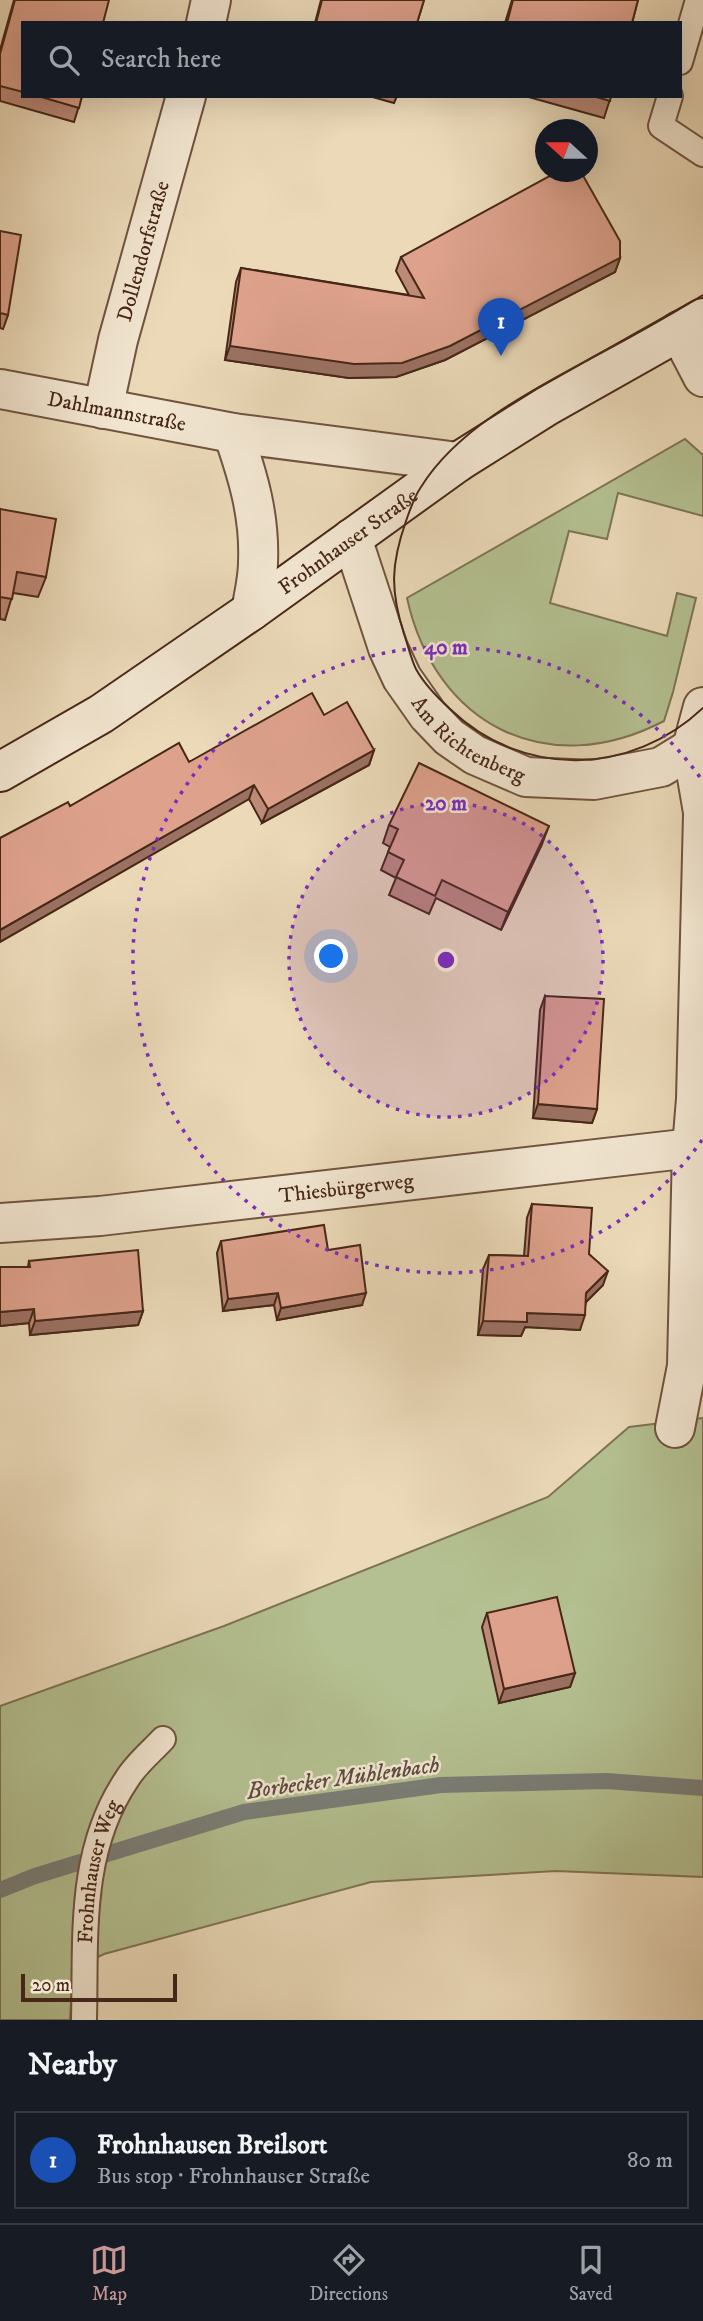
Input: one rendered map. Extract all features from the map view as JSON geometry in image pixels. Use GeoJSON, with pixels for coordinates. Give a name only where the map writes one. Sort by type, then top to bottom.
{"type":"FeatureCollection","features":[{"type":"Feature","properties":{"kind":"street"},"geometry":{"type":"LineString","coordinates":[[206,21],[211,0]]}},
{"type":"Feature","properties":{"kind":"street","name":"Dollendorfstraße"},"geometry":{"type":"LineString","coordinates":[[103,409],[118,341],[185,98]]}},
{"type":"Feature","properties":{"kind":"street"},"geometry":{"type":"LineString","coordinates":[[691,324],[703,377]]}},
{"type":"Feature","properties":{"kind":"street","name":"Frohnhauser Straße"},"geometry":{"type":"LineString","coordinates":[[0,772],[101,714],[251,611],[458,462],[547,406],[691,324]]}},
{"type":"Feature","properties":{"kind":"street","name":"Dahlmannstraße"},"geometry":{"type":"LineString","coordinates":[[0,389],[233,433],[458,462]]}},
{"type":"Feature","properties":{"kind":"street"},"geometry":{"type":"LineString","coordinates":[[233,433],[251,484],[257,529],[258,563],[251,611]]}},
{"type":"Feature","properties":{"kind":"street","name":"Am Richtenberg"},"geometry":{"type":"LineString","coordinates":[[352,538],[384,637],[402,678],[428,715],[449,737],[475,755],[526,777],[594,780],[661,767],[692,748]]}},
{"type":"Feature","properties":{"kind":"street"},"geometry":{"type":"LineString","coordinates":[[674,1428],[687,1366],[692,1148],[700,1099],[703,813],[692,748],[703,707]]}},
{"type":"Feature","properties":{"kind":"street","name":"Thiesbürgerweg"},"geometry":{"type":"LineString","coordinates":[[0,1223],[114,1214],[692,1148]]}},
{"type":"Feature","properties":{"kind":"lane"},"geometry":{"type":"LineString","coordinates":[[682,55],[698,0]]}},
{"type":"Feature","properties":{"kind":"lane"},"geometry":{"type":"LineString","coordinates":[[669,98],[661,126],[703,154]]}},
{"type":"Feature","properties":{"kind":"lane","name":"Frohnhauser Weg"},"geometry":{"type":"LineString","coordinates":[[85,2020],[86,1896],[101,1827],[127,1778],[163,1739]]}},
{"type":"Feature","properties":{"kind":"green space"},"geometry":{"type":"Polygon","coordinates":[[[685,439],[703,455],[703,516],[618,493],[607,539],[569,531],[550,603],[667,636],[677,593],[696,598],[664,721],[621,738],[578,745],[539,742],[502,730],[470,709],[443,679],[421,642],[407,598],[685,439]]]}},
{"type":"Feature","properties":{"kind":"green space"},"geometry":{"type":"Polygon","coordinates":[[[703,1418],[703,1877],[556,1871],[371,1882],[104,1954],[73,1969],[70,2020],[0,2020],[0,1706],[224,1626],[548,1497],[629,1427],[703,1418]]]}},
{"type":"Feature","properties":{"kind":"building"},"geometry":{"type":"Polygon","coordinates":[[[15,0],[109,0],[104,21],[21,21],[21,91],[0,86],[0,54],[15,0]]]}},
{"type":"Feature","properties":{"kind":"building"},"geometry":{"type":"Polygon","coordinates":[[[322,0],[424,0],[418,21],[317,21],[322,0]]]}},
{"type":"Feature","properties":{"kind":"building"},"geometry":{"type":"Polygon","coordinates":[[[513,0],[638,0],[633,21],[508,21],[513,0]]]}},
{"type":"Feature","properties":{"kind":"building"},"geometry":{"type":"Polygon","coordinates":[[[45,98],[82,98],[79,108],[45,98]]]}},
{"type":"Feature","properties":{"kind":"building"},"geometry":{"type":"Polygon","coordinates":[[[539,182],[587,182],[620,241],[620,258],[450,346],[402,363],[354,364],[230,346],[241,268],[424,298],[401,257],[539,182]]]}},
{"type":"Feature","properties":{"kind":"building"},"geometry":{"type":"Polygon","coordinates":[[[0,231],[21,235],[8,315],[0,313],[0,231]]]}},
{"type":"Feature","properties":{"kind":"building"},"geometry":{"type":"Polygon","coordinates":[[[0,509],[56,519],[46,577],[17,572],[12,599],[0,597],[0,509]]]}},
{"type":"Feature","properties":{"kind":"building"},"geometry":{"type":"Polygon","coordinates":[[[312,693],[324,715],[347,702],[374,750],[268,809],[254,785],[0,930],[0,838],[68,802],[70,806],[179,743],[189,762],[312,693]]]}},
{"type":"Feature","properties":{"kind":"building"},"geometry":{"type":"Polygon","coordinates":[[[419,763],[549,826],[508,912],[442,880],[435,896],[396,877],[404,860],[388,852],[398,829],[389,825],[419,763]]]}},
{"type":"Feature","properties":{"kind":"building"},"geometry":{"type":"Polygon","coordinates":[[[545,996],[604,999],[597,1109],[538,1104],[545,996]]]}},
{"type":"Feature","properties":{"kind":"building"},"geometry":{"type":"Polygon","coordinates":[[[532,1204],[592,1208],[589,1254],[608,1271],[586,1293],[585,1315],[527,1313],[527,1322],[483,1321],[489,1255],[528,1256],[532,1204]]]}},
{"type":"Feature","properties":{"kind":"building"},"geometry":{"type":"Polygon","coordinates":[[[324,1225],[328,1250],[360,1245],[366,1293],[281,1308],[278,1293],[228,1299],[221,1241],[324,1225]]]}},
{"type":"Feature","properties":{"kind":"building"},"geometry":{"type":"Polygon","coordinates":[[[138,1250],[143,1311],[35,1321],[34,1309],[0,1312],[0,1267],[30,1267],[29,1261],[138,1250]]]}},
{"type":"Feature","properties":{"kind":"building"},"geometry":{"type":"Polygon","coordinates":[[[557,1597],[575,1673],[504,1689],[487,1613],[557,1597]]]}},
{"type":"Feature","properties":{"kind":"waterway","name":"Borbecker Mühlenbach"},"geometry":{"type":"LineString","coordinates":[[0,1890],[35,1876],[244,1812],[441,1785],[606,1781],[703,1788]]}},
{"type":"Feature","properties":{"kind":"tram line"},"geometry":{"type":"LineString","coordinates":[[703,295],[524,395],[456,446],[437,465],[414,499],[397,551],[394,577],[399,618],[419,675],[450,709],[479,732],[510,748],[543,757],[577,760],[611,757],[643,747],[674,730],[703,708]]}},
{"type":"Feature","properties":{"kind":"place","name":"Frohnhausen Breilsort"},"geometry":{"type":"Point","coordinates":[501,356]}}]}
